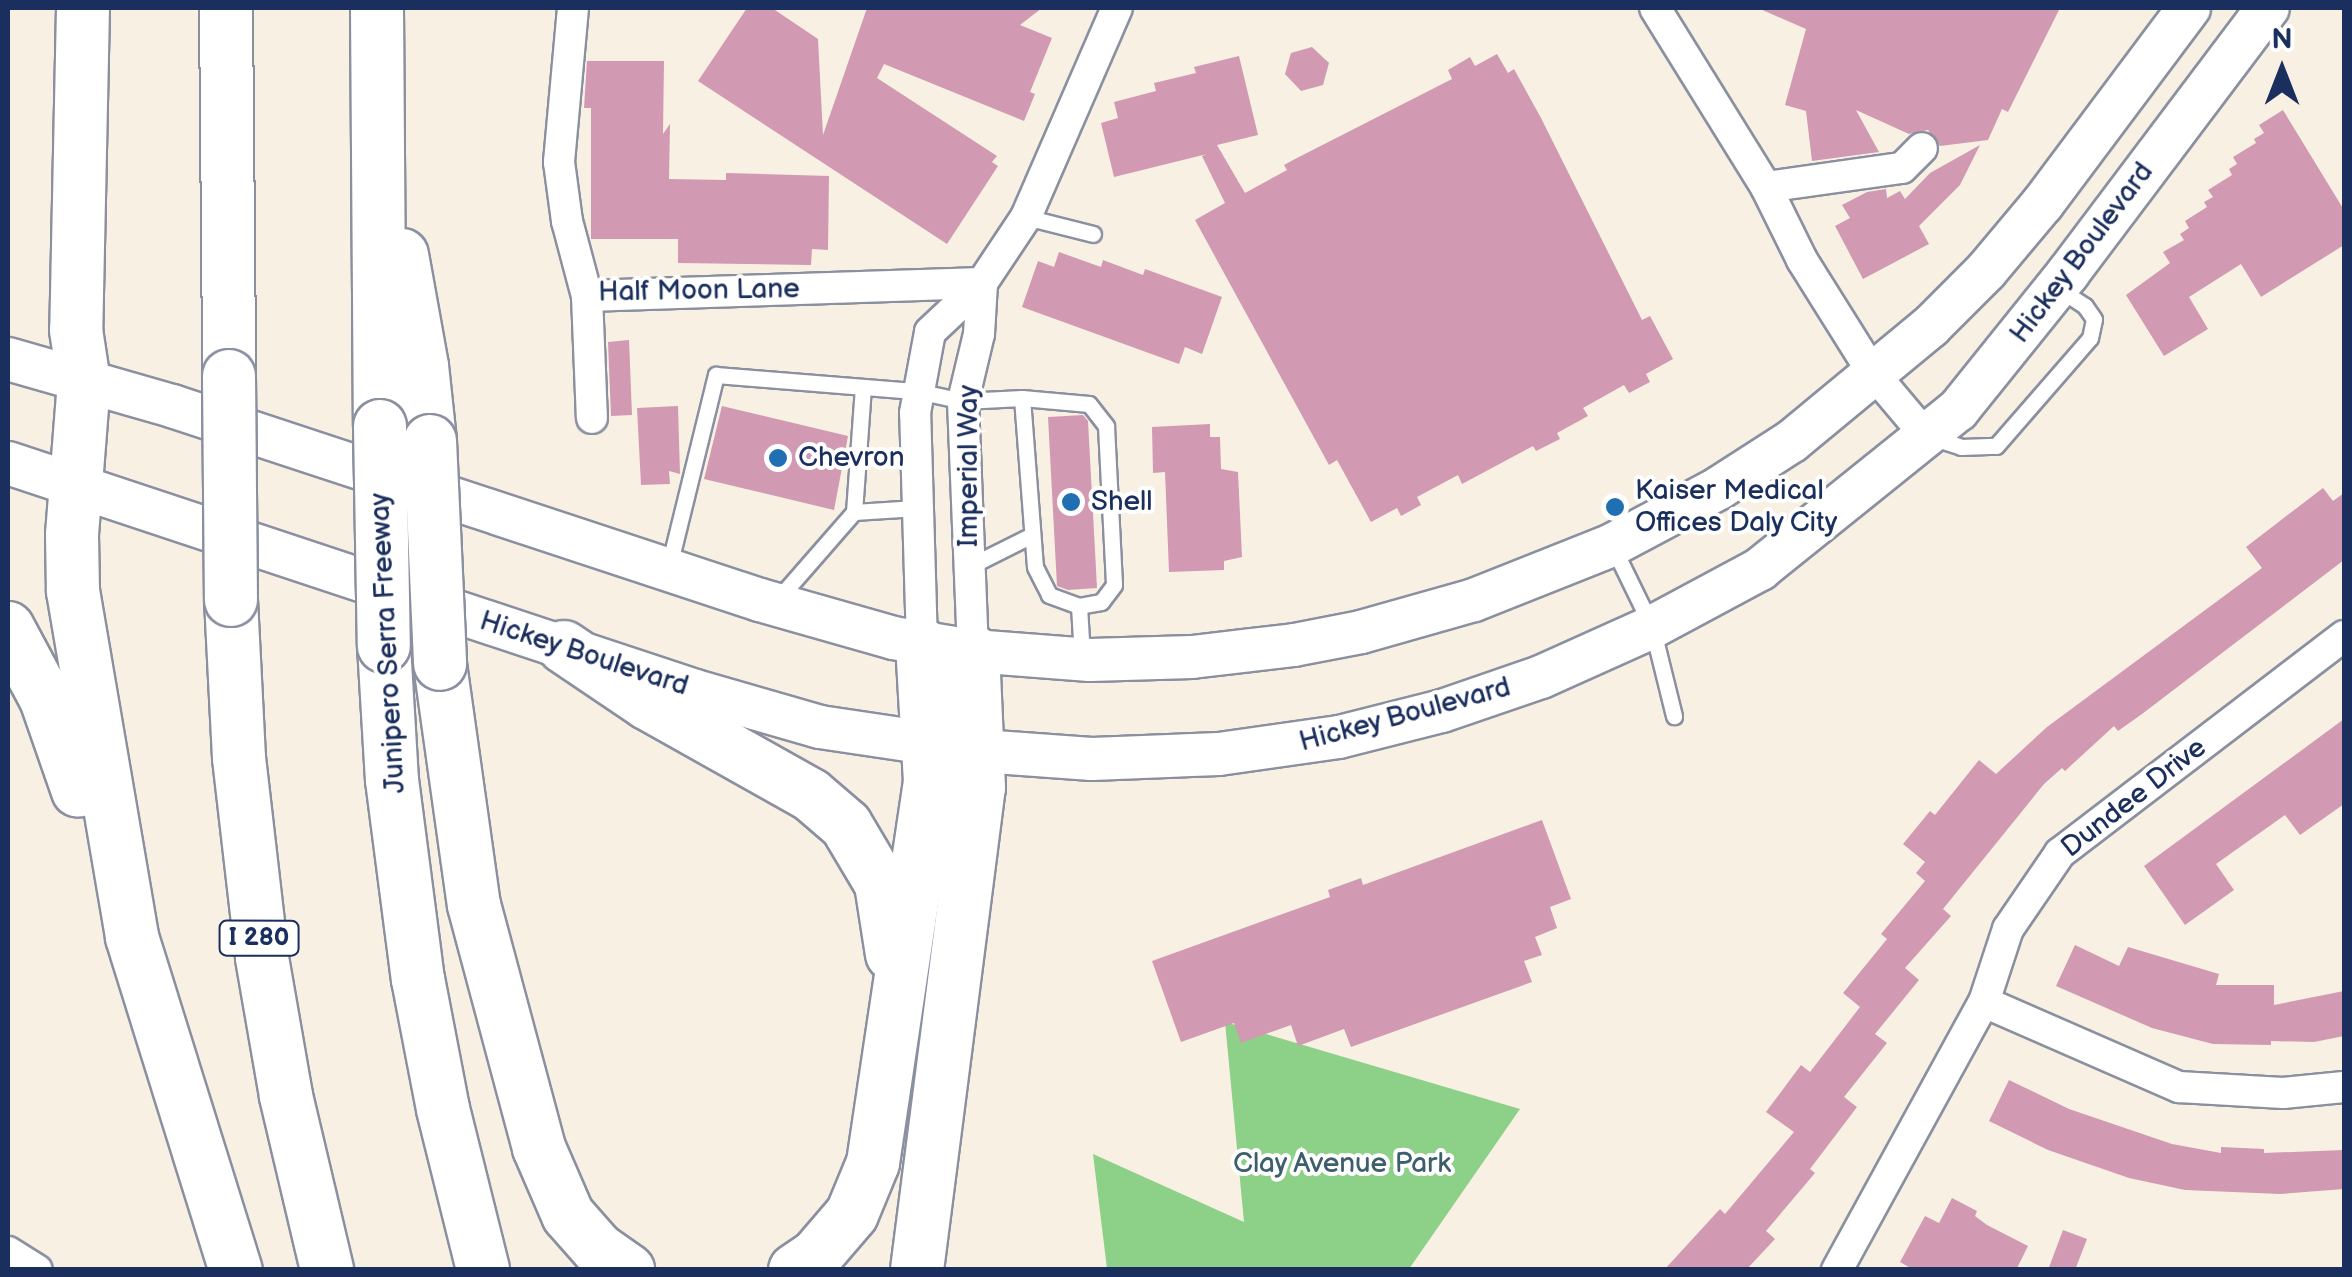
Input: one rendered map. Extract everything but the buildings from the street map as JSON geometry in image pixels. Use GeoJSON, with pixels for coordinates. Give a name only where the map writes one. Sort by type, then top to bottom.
{"type":"FeatureCollection","features":[{"type":"Feature","properties":{"kind":"highway"},"geometry":{"type":"LineString","coordinates":[[83,8],[76,330],[84,382],[72,535],[73,591],[132,937]]}},
{"type":"Feature","properties":{"kind":"highway","name":"I 280"},"geometry":{"type":"LineString","coordinates":[[226,8],[232,600],[240,758],[262,958],[290,1112],[327,1270]]}},
{"type":"Feature","properties":{"kind":"highway","name":"Junipero Serra Freeway"},"geometry":{"type":"LineString","coordinates":[[377,8],[384,646],[392,780],[418,979],[446,1125],[483,1270]]}},
{"type":"Feature","properties":{"kind":"highway"},"geometry":{"type":"LineString","coordinates":[[378,136],[410,293],[430,441],[440,664],[474,906],[538,1148],[558,1196],[574,1224],[598,1249],[628,1270]]}},
{"type":"Feature","properties":{"kind":"highway"},"geometry":{"type":"LineString","coordinates":[[8,628],[46,699],[91,841],[132,937],[236,1270]]}},
{"type":"Feature","properties":{"kind":"highway"},"geometry":{"type":"LineString","coordinates":[[922,644],[955,748]]}},
{"type":"Feature","properties":{"kind":"highway"},"geometry":{"type":"LineString","coordinates":[[564,647],[648,703],[811,796],[846,825],[871,861],[888,908],[894,1016]]}},
{"type":"Feature","properties":{"kind":"highway"},"geometry":{"type":"LineString","coordinates":[[916,1270],[955,748],[973,651]]}},
{"type":"Feature","properties":{"kind":"highway"},"geometry":{"type":"LineString","coordinates":[[795,1270],[836,1236],[865,1190],[879,1133],[930,782],[955,748]]}},
{"type":"Feature","properties":{"kind":"main road"},"geometry":{"type":"LineString","coordinates":[[8,360],[172,406],[773,604],[922,644],[1082,660],[1192,657],[1361,632],[1474,600],[1612,545],[1719,488],[1792,441],[1930,327],[1986,271],[2042,204],[2189,8]]}},
{"type":"Feature","properties":{"kind":"main road","name":"Hickey Boulevard"},"geometry":{"type":"LineString","coordinates":[[8,463],[805,723],[955,748],[1124,760],[1219,754],[1321,740],[1492,695],[1652,628],[1760,569],[1958,410],[2057,288],[2268,8]]}},
{"type":"Feature","properties":{"kind":"street","name":"Half Moon Lane"},"geometry":{"type":"LineString","coordinates":[[573,8],[559,162],[567,221],[587,296],[982,283]]}},
{"type":"Feature","properties":{"kind":"street","name":"Imperial Way"},"geometry":{"type":"LineString","coordinates":[[922,644],[916,391],[930,332],[982,283],[1026,217],[1117,8]]}},
{"type":"Feature","properties":{"kind":"street"},"geometry":{"type":"LineString","coordinates":[[1654,8],[1766,186],[1792,241],[1873,374],[1926,436]]}},
{"type":"Feature","properties":{"kind":"street"},"geometry":{"type":"LineString","coordinates":[[1766,186],[1902,168],[1922,148]]}},
{"type":"Feature","properties":{"kind":"street","name":"Imperial Way"},"geometry":{"type":"LineString","coordinates":[[973,651],[963,401],[979,334],[982,283]]}},
{"type":"Feature","properties":{"kind":"street"},"geometry":{"type":"LineString","coordinates":[[587,296],[592,418]]}},
{"type":"Feature","properties":{"kind":"street","name":"Dundee Drive"},"geometry":{"type":"LineString","coordinates":[[1837,1270],[1984,1002],[2008,930],[2060,853],[2344,636]]}},
{"type":"Feature","properties":{"kind":"street"},"geometry":{"type":"LineString","coordinates":[[1984,1002],[2178,1087],[2283,1093],[2344,1086]]}},
{"type":"Feature","properties":{"kind":"street"},"geometry":{"type":"LineString","coordinates":[[8,1252],[36,1270]]}},
{"type":"Feature","properties":{"kind":"lane"},"geometry":{"type":"LineString","coordinates":[[1026,217],[1094,234]]}},
{"type":"Feature","properties":{"kind":"lane"},"geometry":{"type":"LineString","coordinates":[[1926,436],[1961,447],[1996,446],[2094,329],[2086,306],[2057,288]]}},
{"type":"Feature","properties":{"kind":"lane"},"geometry":{"type":"LineString","coordinates":[[668,570],[716,376],[916,391],[963,401],[1022,398],[1088,404],[1101,415],[1106,426],[1114,585],[1101,602],[1079,606],[1049,596],[1035,568],[1022,398]]}},
{"type":"Feature","properties":{"kind":"lane"},"geometry":{"type":"LineString","coordinates":[[773,604],[854,512],[863,387]]}},
{"type":"Feature","properties":{"kind":"lane"},"geometry":{"type":"LineString","coordinates":[[854,512],[918,508]]}},
{"type":"Feature","properties":{"kind":"lane"},"geometry":{"type":"LineString","coordinates":[[970,566],[1032,535]]}},
{"type":"Feature","properties":{"kind":"lane"},"geometry":{"type":"LineString","coordinates":[[1612,545],[1652,628],[1674,716]]}},
{"type":"Feature","properties":{"kind":"lane"},"geometry":{"type":"LineString","coordinates":[[1079,606],[1082,660]]}},
{"type":"Feature","properties":{"kind":"green space","name":"Clay Avenue Park"},"geometry":{"type":"Polygon","coordinates":[[[1225,1022],[1520,1109],[1409,1269],[1107,1269],[1093,1154],[1244,1222],[1225,1022]]]}},
{"type":"Feature","properties":{"kind":"place","name":"Chevron"},"geometry":{"type":"Point","coordinates":[778,458]}},
{"type":"Feature","properties":{"kind":"place","name":"Shell"},"geometry":{"type":"Point","coordinates":[1071,502]}},
{"type":"Feature","properties":{"kind":"place","name":"Kaiser Medical Offices Daly City"},"geometry":{"type":"Point","coordinates":[1615,507]}}]}
